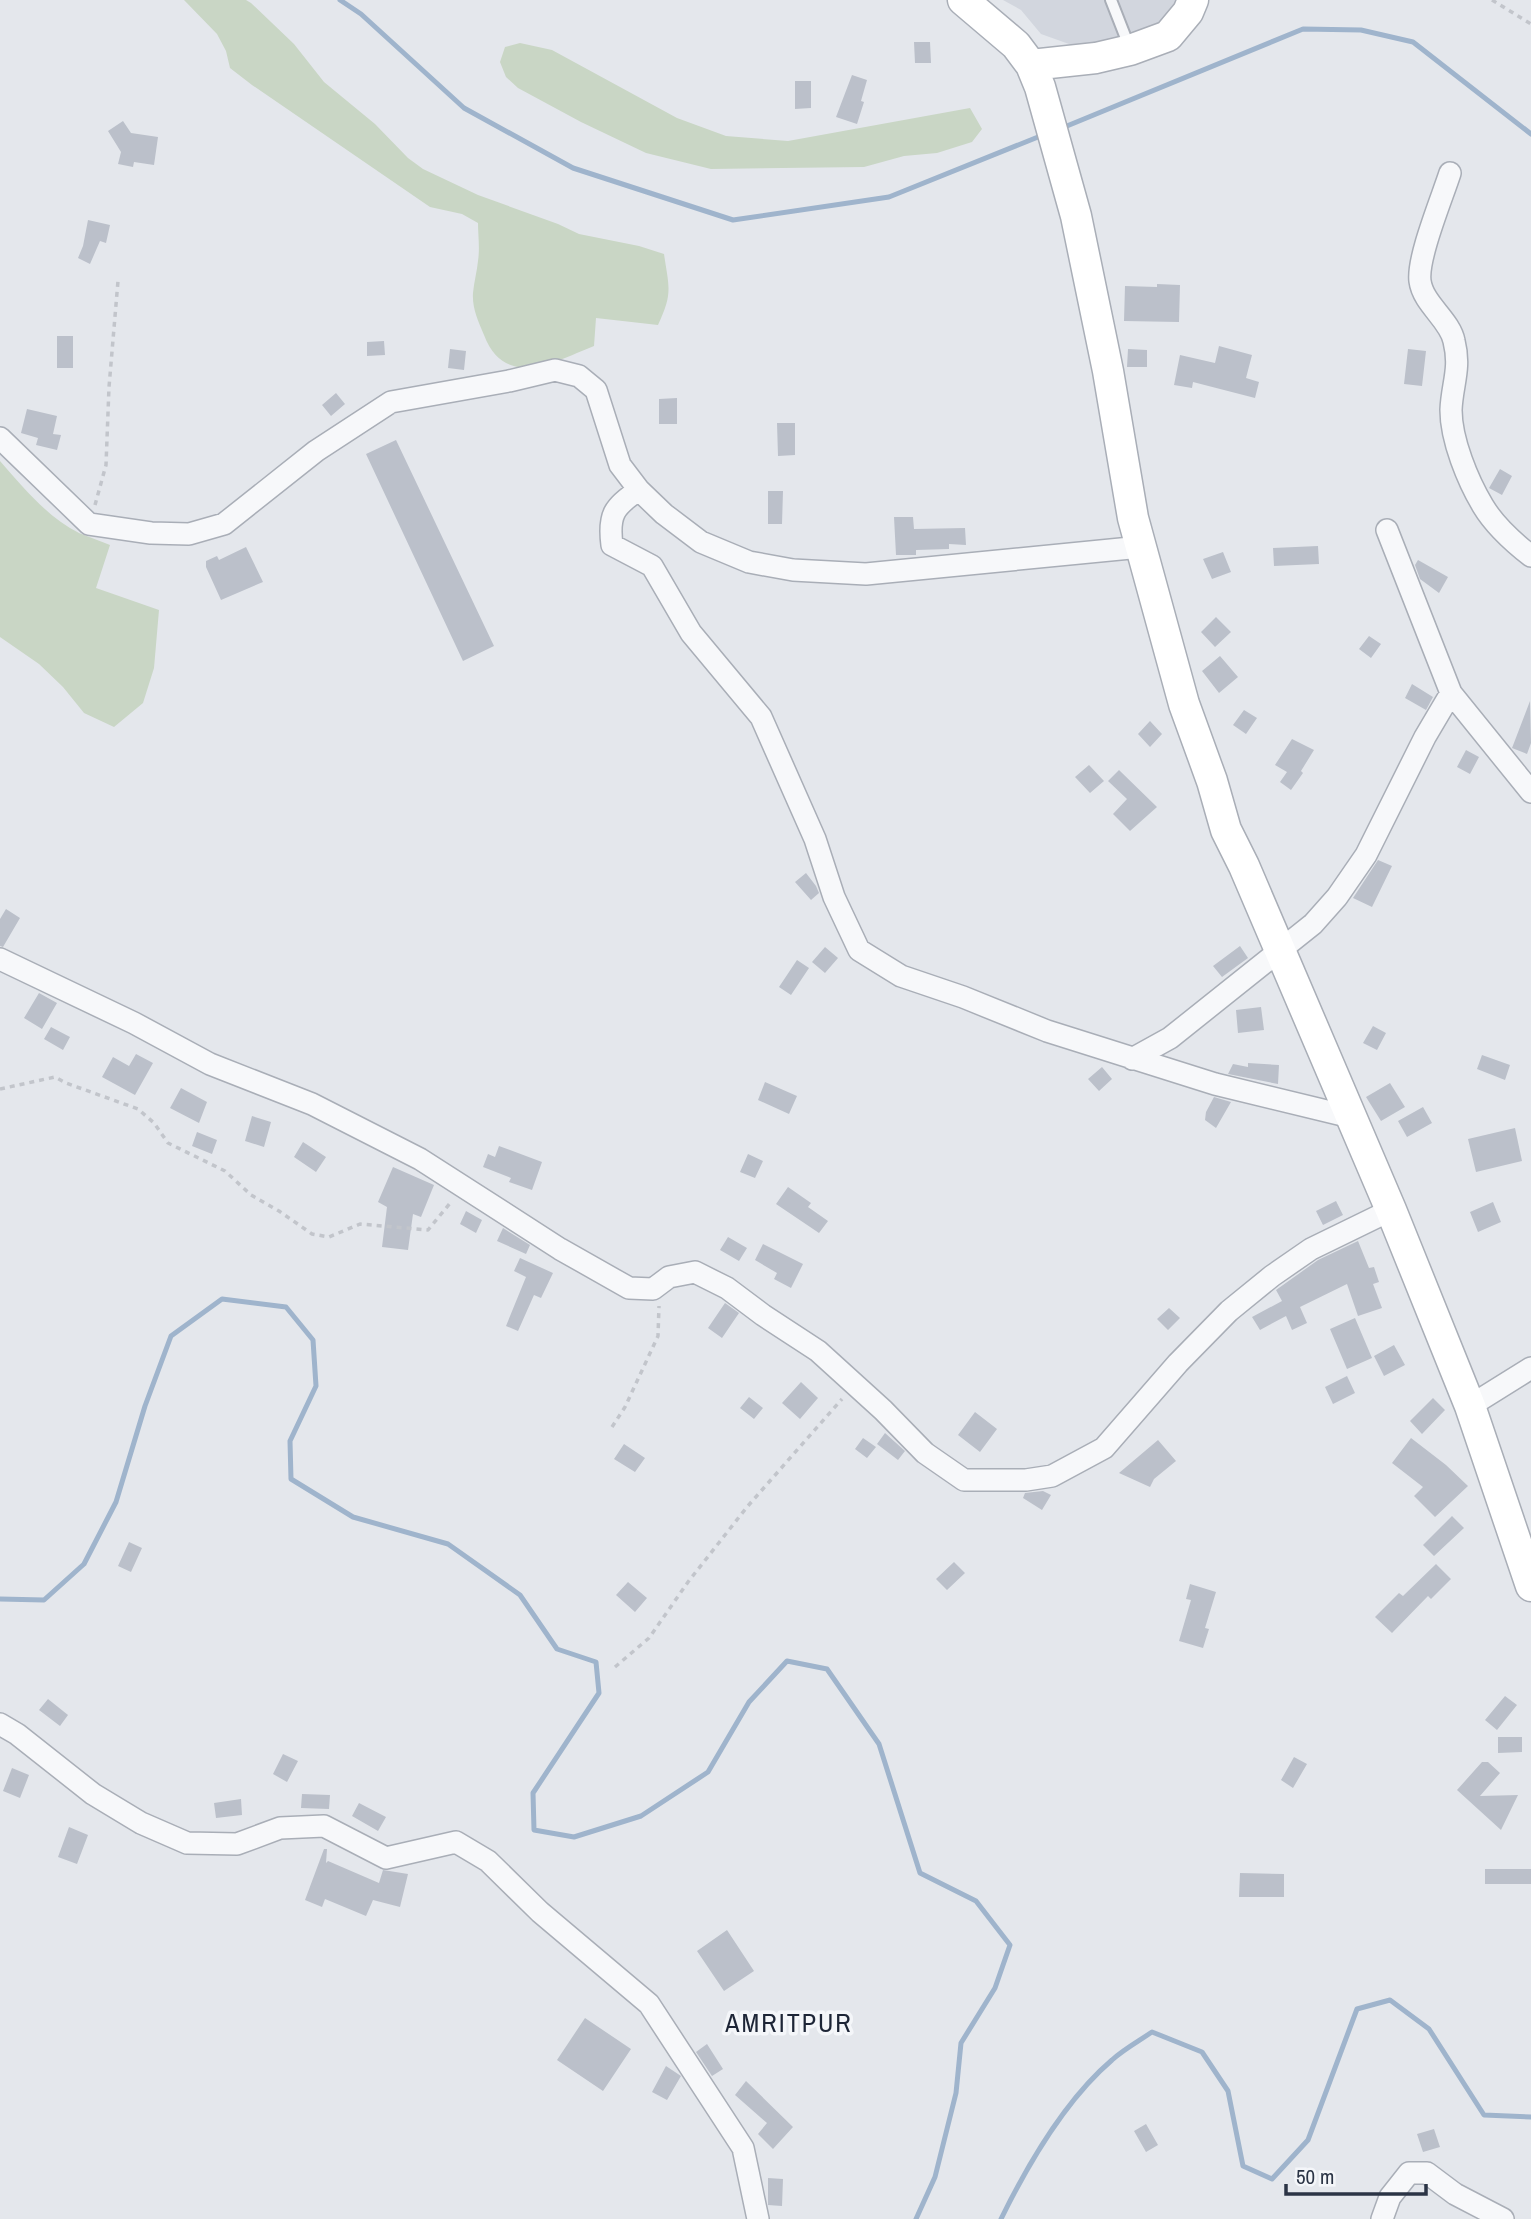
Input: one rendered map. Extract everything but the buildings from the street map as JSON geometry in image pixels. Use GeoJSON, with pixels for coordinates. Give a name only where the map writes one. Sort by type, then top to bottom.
{"type":"FeatureCollection","features":[{"type":"Feature","properties":{"kind":"main road"},"geometry":{"type":"LineString","coordinates":[[1035,76],[1130,50],[1168,36],[1188,12],[1193,0]]}},
{"type":"Feature","properties":{"kind":"main road"},"geometry":{"type":"LineString","coordinates":[[971,2],[1016,45],[1035,76],[1076,216],[1108,371],[1133,519],[1184,704],[1212,781],[1226,830],[1352,1117],[1470,1406],[1531,1586]]}},
{"type":"Feature","properties":{"kind":"street"},"geometry":{"type":"LineString","coordinates":[[1450,173],[1424,248],[1420,282],[1429,302],[1454,338],[1458,368],[1451,410],[1457,449],[1483,507],[1509,538],[1531,556]]}},
{"type":"Feature","properties":{"kind":"street"},"geometry":{"type":"LineString","coordinates":[[0,438],[89,524],[150,533],[188,534],[223,524],[316,451],[391,402],[555,370],[579,376],[597,390],[620,464],[639,491],[701,542],[749,562],[793,570],[866,574],[1141,547]]}},
{"type":"Feature","properties":{"kind":"street"},"geometry":{"type":"LineString","coordinates":[[639,491],[624,500],[612,514],[609,526],[612,545],[652,566],[691,633],[761,717],[809,827],[834,897],[859,950],[901,976],[1132,1059],[1215,1084],[1352,1117]]}},
{"type":"Feature","properties":{"kind":"street"},"geometry":{"type":"LineString","coordinates":[[1387,530],[1451,693],[1531,792]]}},
{"type":"Feature","properties":{"kind":"street"},"geometry":{"type":"LineString","coordinates":[[1132,1059],[1170,1038],[1313,923],[1337,897],[1359,866],[1425,737],[1451,693]]}},
{"type":"Feature","properties":{"kind":"street"},"geometry":{"type":"LineString","coordinates":[[0,959],[134,1023],[209,1064],[261,1082],[334,1114],[420,1158],[560,1249],[629,1288],[653,1289],[669,1277],[695,1272],[727,1288],[818,1351],[925,1453],[964,1480],[1026,1480],[1052,1476],[1104,1448],[1178,1363],[1220,1320],[1272,1276],[1311,1250],[1391,1210]]}},
{"type":"Feature","properties":{"kind":"street"},"geometry":{"type":"LineString","coordinates":[[1470,1406],[1531,1368]]}},
{"type":"Feature","properties":{"kind":"street"},"geometry":{"type":"LineString","coordinates":[[0,1724],[17,1734],[93,1794],[141,1823],[187,1843],[237,1844],[280,1828],[324,1826],[386,1858],[456,1842],[488,1861],[540,1912],[649,2004],[743,2148],[758,2219]]}},
{"type":"Feature","properties":{"kind":"street"},"geometry":{"type":"LineString","coordinates":[[1382,2219],[1390,2197],[1409,2173],[1427,2173],[1455,2194],[1503,2219]]}},
{"type":"Feature","properties":{"kind":"lane"},"geometry":{"type":"LineString","coordinates":[[1111,0],[1130,50]]}},
{"type":"Feature","properties":{"kind":"path"},"geometry":{"type":"LineString","coordinates":[[1492,0],[1531,24]]}},
{"type":"Feature","properties":{"kind":"path"},"geometry":{"type":"LineString","coordinates":[[89,524],[106,465],[108,387],[118,281]]}},
{"type":"Feature","properties":{"kind":"path"},"geometry":{"type":"LineString","coordinates":[[0,1089],[55,1077],[138,1109],[154,1123],[168,1143],[225,1171],[251,1195],[279,1210],[313,1234],[329,1237],[359,1224],[428,1230],[463,1187]]}},
{"type":"Feature","properties":{"kind":"path"},"geometry":{"type":"LineString","coordinates":[[612,1427],[625,1407],[658,1336],[659,1304],[669,1277]]}},
{"type":"Feature","properties":{"kind":"path"},"geometry":{"type":"LineString","coordinates":[[615,1667],[649,1638],[688,1582],[747,1507],[855,1384]]}},
{"type":"Feature","properties":{"kind":"shaded area"},"geometry":{"type":"Polygon","coordinates":[[[1003,0],[1180,0],[1158,24],[1133,35],[1093,44],[1069,44],[1041,34],[1021,10],[1003,0]]]}},
{"type":"Feature","properties":{"kind":"green space"},"geometry":{"type":"Polygon","coordinates":[[[184,0],[246,0],[251,3],[294,44],[324,82],[375,124],[408,158],[423,169],[478,195],[579,234],[664,254],[668,290],[666,305],[658,325],[596,318],[594,346],[563,359],[532,367],[517,367],[504,362],[493,352],[473,304],[479,256],[478,223],[462,214],[430,207],[252,85],[230,68],[226,51],[217,34],[184,0]]]}},
{"type":"Feature","properties":{"kind":"green space"},"geometry":{"type":"Polygon","coordinates":[[[520,43],[552,50],[677,118],[726,136],[788,141],[970,108],[982,129],[972,142],[937,153],[904,156],[864,167],[711,169],[646,153],[518,88],[506,77],[500,62],[505,47],[520,43]]]}},
{"type":"Feature","properties":{"kind":"green space"},"geometry":{"type":"Polygon","coordinates":[[[0,461],[56,519],[79,533],[110,545],[96,588],[159,610],[154,668],[143,703],[114,727],[84,713],[63,687],[39,664],[0,637],[0,461]]]}},
{"type":"Feature","properties":{"kind":"waterway"},"geometry":{"type":"LineString","coordinates":[[340,0],[361,14],[464,108],[573,168],[733,220],[889,197],[1043,135]]}},
{"type":"Feature","properties":{"kind":"waterway"},"geometry":{"type":"LineString","coordinates":[[1062,128],[1303,29],[1361,30],[1413,42],[1531,134]]}},
{"type":"Feature","properties":{"kind":"waterway"},"geometry":{"type":"LineString","coordinates":[[0,1599],[44,1600],[84,1564],[116,1502],[145,1406],[171,1336],[222,1299],[286,1307],[313,1340],[316,1386],[290,1441],[291,1479],[353,1517],[448,1544],[520,1595],[557,1649],[596,1662],[599,1693],[533,1793],[534,1830],[574,1837],[641,1816],[708,1772],[749,1702],[787,1661],[827,1669],[879,1744],[920,1873],[976,1901],[1010,1945],[995,1988],[961,2043],[956,2093],[935,2177],[916,2219]]}},
{"type":"Feature","properties":{"kind":"waterway"},"geometry":{"type":"LineString","coordinates":[[1001,2219],[1023,2177],[1063,2113],[1095,2076],[1117,2056],[1152,2032],[1202,2052],[1228,2091],[1243,2166],[1272,2179],[1308,2140],[1357,2009],[1390,2000],[1429,2029],[1484,2115],[1531,2117]]}},
{"type":"Feature","properties":{"kind":"district","name":"AMRITPUR"},"geometry":{"type":"Point","coordinates":[789,2022]}}]}
